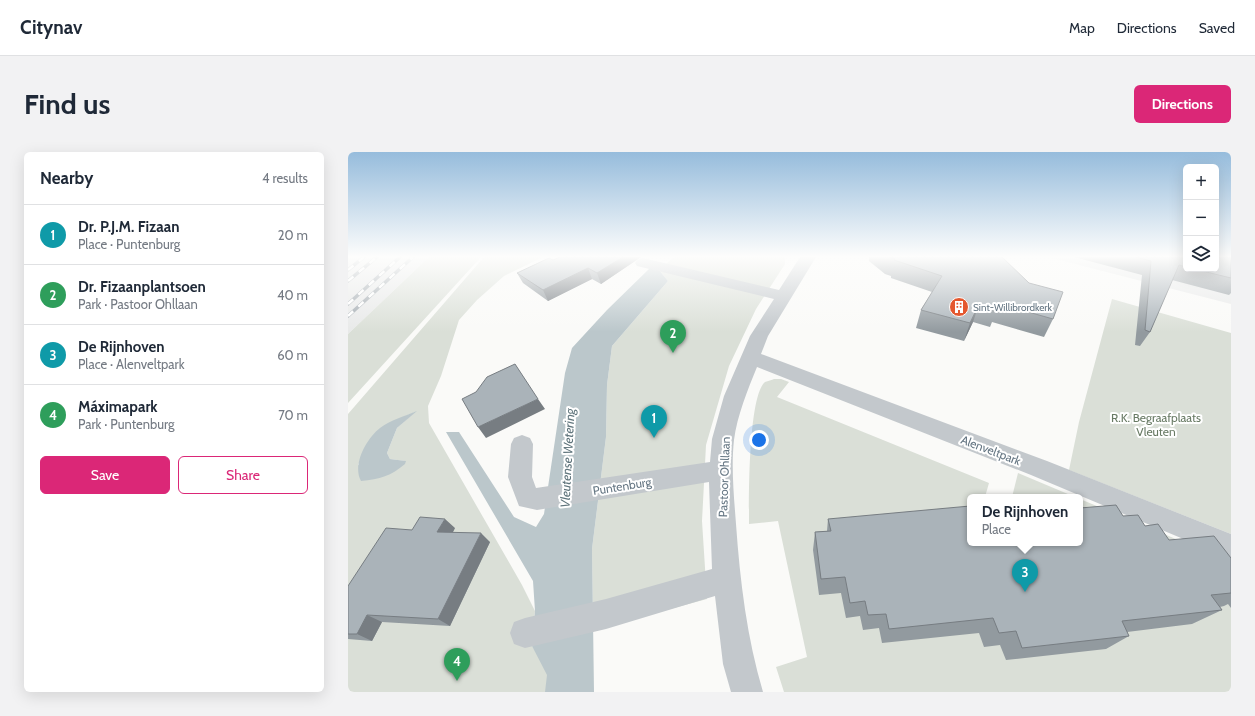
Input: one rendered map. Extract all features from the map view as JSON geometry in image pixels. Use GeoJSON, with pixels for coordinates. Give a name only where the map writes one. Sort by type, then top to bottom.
{"type":"FeatureCollection","features":[{"type":"Feature","properties":{"kind":"street"},"geometry":{"type":"LineString","coordinates":[[726,282],[784,296]]}},
{"type":"Feature","properties":{"kind":"street","name":"Pastoor Ohllaan"},"geometry":{"type":"LineString","coordinates":[[747,692],[739,664],[726,579],[721,492],[723,439],[735,396],[759,336],[792,282]]}},
{"type":"Feature","properties":{"kind":"street","name":"Alenveltpark"},"geometry":{"type":"LineString","coordinates":[[750,357],[1039,468],[1231,548]]}},
{"type":"Feature","properties":{"kind":"street","name":"Puntenburg"},"geometry":{"type":"LineString","coordinates":[[522,444],[520,477],[528,498],[537,499],[722,470]]}},
{"type":"Feature","properties":{"kind":"street"},"geometry":{"type":"LineString","coordinates":[[524,633],[606,614],[726,579]]}},
{"type":"Feature","properties":{"kind":"shaded area"},"geometry":{"type":"Polygon","coordinates":[[[348,282],[402,282],[348,334],[348,282]]]}},
{"type":"Feature","properties":{"kind":"shaded area"},"geometry":{"type":"Polygon","coordinates":[[[1146,282],[1231,282],[1231,304],[1146,282]]]}},
{"type":"Feature","properties":{"kind":"green space"},"geometry":{"type":"Polygon","coordinates":[[[402,282],[458,282],[348,403],[348,334],[402,282]]]}},
{"type":"Feature","properties":{"kind":"green space"},"geometry":{"type":"Polygon","coordinates":[[[462,282],[497,282],[477,300],[459,320],[441,376],[428,406],[429,423],[522,585],[535,611],[532,646],[566,692],[348,692],[348,414],[462,282]],[[415,412],[393,421],[379,430],[368,443],[358,465],[405,461],[390,459],[387,453],[397,428],[415,412]]]}},
{"type":"Feature","properties":{"kind":"green space"},"geometry":{"type":"Polygon","coordinates":[[[667,282],[773,282],[756,309],[729,366],[706,445],[702,521],[707,599],[593,630],[592,549],[606,437],[607,385],[612,346],[667,282]]]}},
{"type":"Feature","properties":{"kind":"green space","name":"R.K. Begraafplaats Vleuten"},"geometry":{"type":"Polygon","coordinates":[[[1112,299],[1231,333],[1231,534],[1069,470],[1079,422],[1112,299]]]}},
{"type":"Feature","properties":{"kind":"green space"},"geometry":{"type":"Polygon","coordinates":[[[774,379],[781,379],[789,382],[777,397],[989,483],[986,494],[967,494],[967,546],[1083,546],[1083,500],[1231,562],[1231,692],[784,692],[776,667],[807,657],[778,521],[749,524],[752,427],[759,391],[765,382],[774,379]]]}},
{"type":"Feature","properties":{"kind":"green space"},"geometry":{"type":"Polygon","coordinates":[[[1018,473],[1068,494],[1013,494],[1018,473]]]}},
{"type":"Feature","properties":{"kind":"water","name":"Vleutense Wetering"},"geometry":{"type":"Polygon","coordinates":[[[635,282],[667,282],[612,346],[607,385],[606,437],[592,549],[594,692],[545,692],[547,675],[532,646],[535,611],[533,581],[446,432],[459,432],[514,517],[536,527],[544,514],[565,373],[572,348],[635,282]]]}},
{"type":"Feature","properties":{"kind":"water"},"geometry":{"type":"Polygon","coordinates":[[[417,411],[397,428],[387,453],[390,459],[406,461],[405,464],[385,476],[361,481],[358,468],[359,460],[365,445],[384,425],[417,411]]]}},
{"type":"Feature","properties":{"kind":"building"},"geometry":{"type":"Polygon","coordinates":[[[531,282],[559,282],[543,290],[531,282]]]}},
{"type":"Feature","properties":{"kind":"building"},"geometry":{"type":"Polygon","coordinates":[[[938,282],[1028,282],[1063,292],[1053,319],[1000,304],[997,309],[979,304],[970,323],[921,310],[938,282]]]}},
{"type":"Feature","properties":{"kind":"building"},"geometry":{"type":"Polygon","coordinates":[[[1149,282],[1172,282],[1150,332],[1145,330],[1149,282]]]}},
{"type":"Feature","properties":{"kind":"building"},"geometry":{"type":"Polygon","coordinates":[[[515,364],[538,399],[478,427],[462,399],[476,392],[487,377],[515,364]]]}},
{"type":"Feature","properties":{"kind":"building"},"geometry":{"type":"Polygon","coordinates":[[[1116,505],[1123,516],[1138,515],[1145,526],[1158,524],[1169,540],[1214,536],[1231,558],[1231,593],[1211,595],[1222,610],[1122,621],[1129,636],[1022,648],[1016,631],[999,633],[993,618],[889,629],[886,614],[868,615],[865,601],[850,603],[845,577],[821,579],[815,532],[831,531],[828,519],[967,506],[967,546],[1083,546],[1083,508],[1116,505]]]}},
{"type":"Feature","properties":{"kind":"building"},"geometry":{"type":"Polygon","coordinates":[[[420,517],[445,519],[437,532],[481,533],[438,619],[367,615],[357,634],[348,634],[348,586],[386,528],[412,530],[420,517]]]}},
{"type":"Feature","properties":{"kind":"railway"},"geometry":{"type":"LineString","coordinates":[[348,304],[372,282]]}},
{"type":"Feature","properties":{"kind":"railway"},"geometry":{"type":"LineString","coordinates":[[348,316],[385,282]]}},
{"type":"Feature","properties":{"kind":"place","name":"Sint-Willibrordkerk"},"geometry":{"type":"Point","coordinates":[959,307]}},
{"type":"Feature","properties":{"kind":"place","name":"Dr. Fizaanplantsoen"},"geometry":{"type":"Point","coordinates":[673,353]}},
{"type":"Feature","properties":{"kind":"place","name":"Dr. P.J.M. Fizaan"},"geometry":{"type":"Point","coordinates":[654,438]}},
{"type":"Feature","properties":{"kind":"place","name":"De Rijnhoven"},"geometry":{"type":"Point","coordinates":[1025,592]}},
{"type":"Feature","properties":{"kind":"place","name":"Máximapark"},"geometry":{"type":"Point","coordinates":[457,681]}}]}
